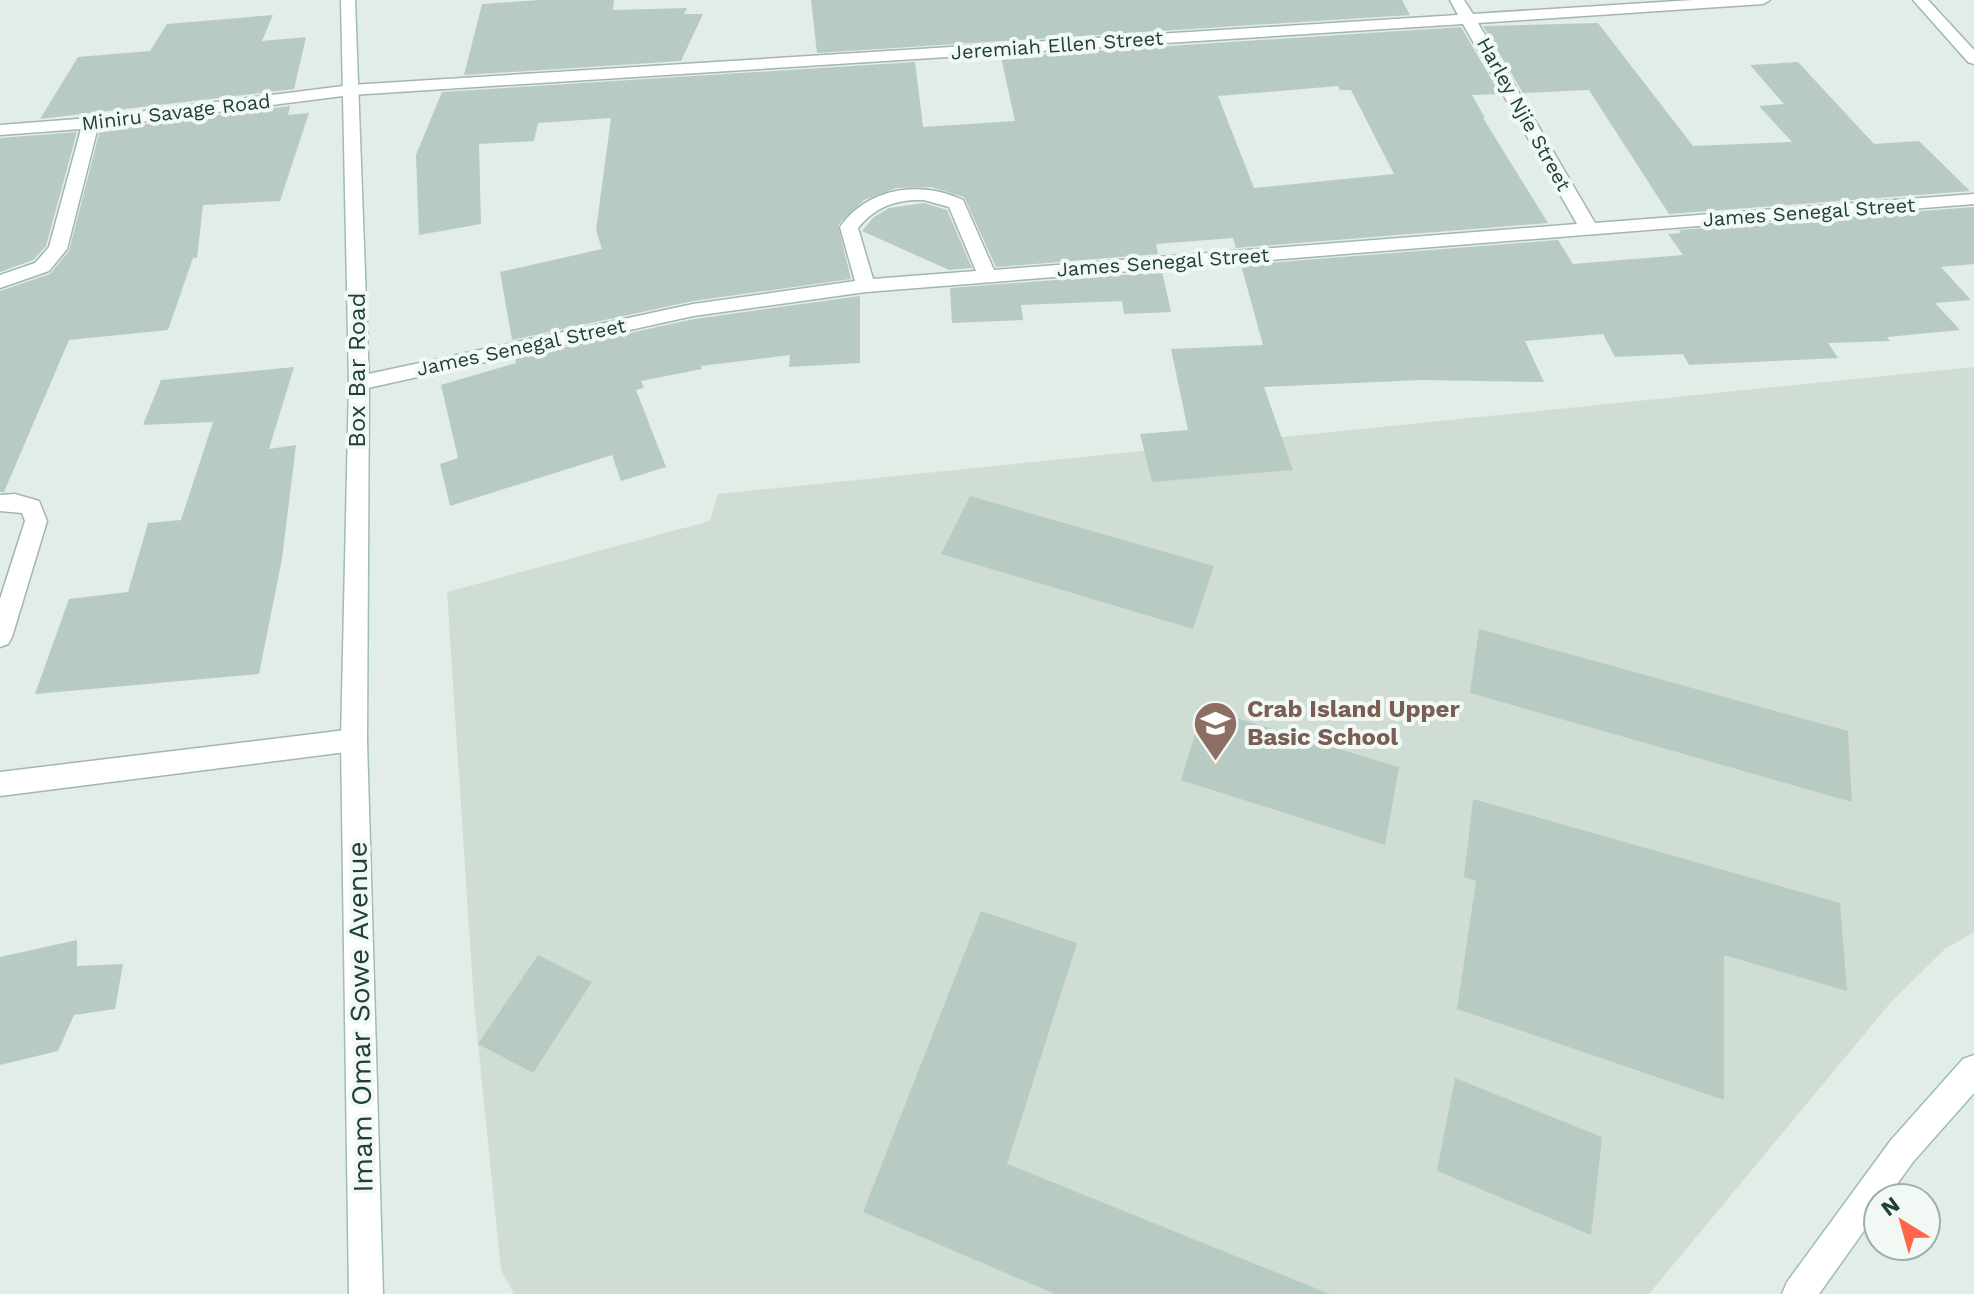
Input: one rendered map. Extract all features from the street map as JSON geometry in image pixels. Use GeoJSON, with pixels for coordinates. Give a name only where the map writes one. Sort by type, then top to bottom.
{"type":"FeatureCollection","features":[{"type":"Feature","properties":{"kind":"street","name":"Box Bar Road"},"geometry":{"type":"LineString","coordinates":[[348,0],[359,383],[354,740]]}},
{"type":"Feature","properties":{"kind":"street","name":"Harley Njie Street"},"geometry":{"type":"LineString","coordinates":[[1457,0],[1589,229]]}},
{"type":"Feature","properties":{"kind":"street","name":"Jeremiah Ellen Street"},"geometry":{"type":"LineString","coordinates":[[351,90],[1763,0]]}},
{"type":"Feature","properties":{"kind":"street"},"geometry":{"type":"LineString","coordinates":[[1920,0],[1974,59]]}},
{"type":"Feature","properties":{"kind":"street","name":"Miniru Savage Road"},"geometry":{"type":"LineString","coordinates":[[0,130],[91,123],[351,90]]}},
{"type":"Feature","properties":{"kind":"street"},"geometry":{"type":"LineString","coordinates":[[0,282],[42,267],[58,249],[91,123]]}},
{"type":"Feature","properties":{"kind":"street"},"geometry":{"type":"LineString","coordinates":[[866,286],[849,227],[868,207],[916,193],[946,197],[957,204],[987,276]]}},
{"type":"Feature","properties":{"kind":"street","name":"James Senegal Street"},"geometry":{"type":"LineString","coordinates":[[359,383],[693,310],[866,286],[1974,199]]}},
{"type":"Feature","properties":{"kind":"street"},"geometry":{"type":"LineString","coordinates":[[0,503],[15,502],[31,507],[36,521],[0,637]]}},
{"type":"Feature","properties":{"kind":"street"},"geometry":{"type":"LineString","coordinates":[[0,784],[354,740]]}},
{"type":"Feature","properties":{"kind":"street","name":"Imam Omar Sowe Avenue"},"geometry":{"type":"LineString","coordinates":[[354,740],[366,1294]]}},
{"type":"Feature","properties":{"kind":"street"},"geometry":{"type":"LineString","coordinates":[[1799,1294],[1902,1151],[1974,1070]]}},
{"type":"Feature","properties":{"kind":"shaded area","name":"Crab Island Upper Basic School"},"geometry":{"type":"Polygon","coordinates":[[[1974,367],[1974,932],[1945,949],[1891,1002],[1649,1294],[514,1294],[501,1270],[474,1004],[447,592],[710,521],[718,494],[1974,367]]]}},
{"type":"Feature","properties":{"kind":"building"},"geometry":{"type":"Polygon","coordinates":[[[614,0],[613,10],[687,8],[684,14],[703,14],[681,61],[464,75],[482,4],[614,0]]]}},
{"type":"Feature","properties":{"kind":"building"},"geometry":{"type":"Polygon","coordinates":[[[811,0],[1402,0],[1410,15],[817,53],[811,0]]]}},
{"type":"Feature","properties":{"kind":"building"},"geometry":{"type":"Polygon","coordinates":[[[273,15],[262,41],[306,37],[294,89],[40,119],[78,57],[150,51],[167,24],[273,15]]]}},
{"type":"Feature","properties":{"kind":"building"},"geometry":{"type":"Polygon","coordinates":[[[1598,23],[1693,146],[1792,142],[1759,106],[1784,104],[1750,65],[1798,62],[1874,144],[1919,141],[1970,191],[1669,214],[1589,90],[1523,93],[1483,26],[1598,23]]]}},
{"type":"Feature","properties":{"kind":"building"},"geometry":{"type":"Polygon","coordinates":[[[1461,27],[1500,94],[1472,95],[1548,223],[1236,248],[1233,238],[1156,244],[1158,254],[996,267],[964,197],[931,187],[896,188],[864,200],[838,225],[851,279],[693,301],[512,340],[500,272],[602,249],[596,230],[611,118],[538,123],[534,141],[479,144],[481,224],[419,235],[416,155],[442,92],[915,62],[923,127],[1015,121],[1001,57],[1461,27]],[[1338,86],[1218,96],[1254,188],[1394,174],[1351,90],[1340,90],[1338,86]]]}},
{"type":"Feature","properties":{"kind":"building"},"geometry":{"type":"Polygon","coordinates":[[[290,106],[288,115],[309,113],[280,201],[203,205],[197,258],[193,258],[168,330],[69,340],[4,492],[0,492],[0,291],[50,274],[69,251],[100,130],[290,106]]]}},
{"type":"Feature","properties":{"kind":"building"},"geometry":{"type":"Polygon","coordinates":[[[77,132],[46,246],[33,260],[0,272],[0,138],[77,132]]]}},
{"type":"Feature","properties":{"kind":"building"},"geometry":{"type":"Polygon","coordinates":[[[924,203],[947,210],[972,268],[949,270],[862,231],[874,217],[889,208],[924,203]]]}},
{"type":"Feature","properties":{"kind":"building"},"geometry":{"type":"Polygon","coordinates":[[[1974,207],[1974,264],[1941,267],[1971,300],[1935,303],[1960,330],[1887,337],[1890,341],[1828,343],[1838,358],[1689,365],[1683,354],[1615,357],[1603,334],[1525,341],[1544,382],[1422,380],[1264,387],[1293,470],[1152,482],[1140,434],[1188,430],[1171,349],[1263,345],[1241,265],[1558,240],[1573,264],[1683,255],[1668,234],[1681,233],[1679,230],[1974,207]]]}},
{"type":"Feature","properties":{"kind":"building"},"geometry":{"type":"Polygon","coordinates":[[[1162,272],[1171,312],[1124,314],[1122,301],[1021,305],[1023,320],[952,323],[950,288],[1162,272]]]}},
{"type":"Feature","properties":{"kind":"building"},"geometry":{"type":"Polygon","coordinates":[[[860,296],[860,363],[789,367],[790,355],[701,366],[702,369],[641,381],[644,388],[636,390],[666,467],[621,481],[612,455],[450,506],[440,464],[458,458],[441,385],[516,363],[515,358],[694,319],[860,296]]]}},
{"type":"Feature","properties":{"kind":"building"},"geometry":{"type":"Polygon","coordinates":[[[294,367],[269,449],[296,445],[282,559],[259,674],[35,694],[69,599],[128,592],[148,523],[181,520],[213,422],[143,425],[161,380],[294,367]]]}},
{"type":"Feature","properties":{"kind":"building"},"geometry":{"type":"Polygon","coordinates":[[[970,496],[1214,566],[1193,629],[941,554],[970,496]]]}},
{"type":"Feature","properties":{"kind":"building"},"geometry":{"type":"Polygon","coordinates":[[[1479,629],[1848,731],[1852,802],[1470,693],[1479,629]]]}},
{"type":"Feature","properties":{"kind":"building"},"geometry":{"type":"Polygon","coordinates":[[[1203,708],[1399,767],[1385,845],[1181,780],[1203,708]]]}},
{"type":"Feature","properties":{"kind":"building"},"geometry":{"type":"Polygon","coordinates":[[[1473,799],[1840,903],[1847,991],[1724,955],[1724,1100],[1457,1009],[1476,881],[1464,877],[1473,799]]]}},
{"type":"Feature","properties":{"kind":"building"},"geometry":{"type":"Polygon","coordinates":[[[981,911],[1077,943],[1007,1164],[1330,1294],[1055,1294],[863,1212],[981,911]]]}},
{"type":"Feature","properties":{"kind":"building"},"geometry":{"type":"Polygon","coordinates":[[[77,940],[77,966],[123,964],[115,1009],[74,1015],[58,1051],[0,1065],[0,957],[77,940]]]}},
{"type":"Feature","properties":{"kind":"building"},"geometry":{"type":"Polygon","coordinates":[[[538,955],[592,982],[533,1073],[478,1044],[538,955]]]}},
{"type":"Feature","properties":{"kind":"building"},"geometry":{"type":"Polygon","coordinates":[[[1455,1078],[1602,1137],[1591,1235],[1437,1171],[1455,1078]]]}},
{"type":"Feature","properties":{"kind":"place","name":"Crab Island Upper Basic School"},"geometry":{"type":"Point","coordinates":[1216,762]}}]}
